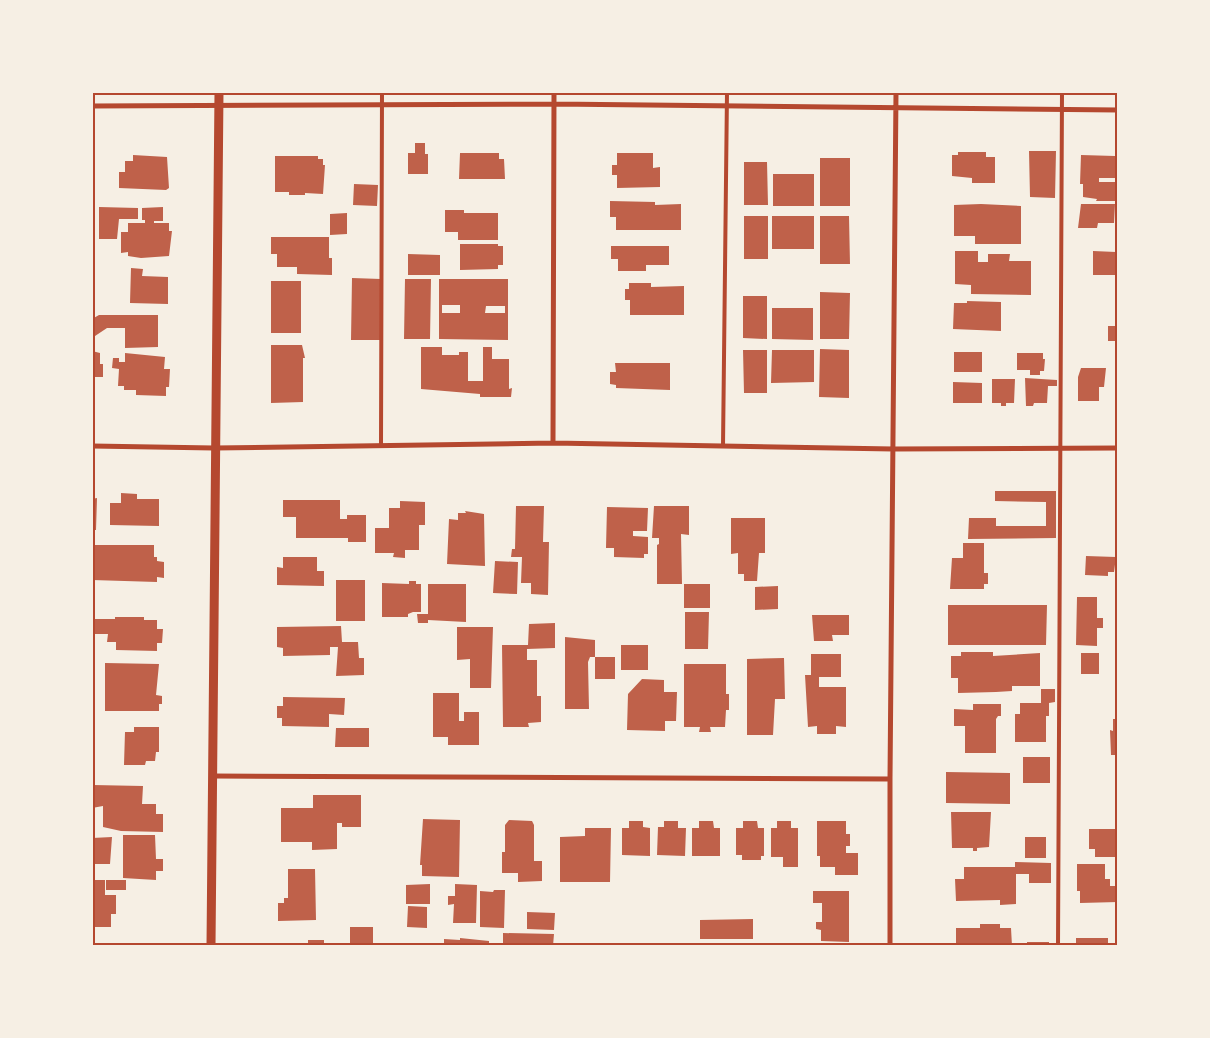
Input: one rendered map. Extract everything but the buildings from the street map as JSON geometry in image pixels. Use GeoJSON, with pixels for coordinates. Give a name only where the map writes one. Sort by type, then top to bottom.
{"type":"FeatureCollection","features":[{"type":"Feature","properties":{"kind":"street"},"geometry":{"type":"LineString","coordinates":[[211,946],[214,448],[219,92]]}},
{"type":"Feature","properties":{"kind":"street"},"geometry":{"type":"LineString","coordinates":[[553,443],[554,92]]}},
{"type":"Feature","properties":{"kind":"street"},"geometry":{"type":"LineString","coordinates":[[890,946],[896,92]]}},
{"type":"Feature","properties":{"kind":"street"},"geometry":{"type":"LineString","coordinates":[[92,106],[219,107],[554,104],[1118,110]]}},
{"type":"Feature","properties":{"kind":"street"},"geometry":{"type":"LineString","coordinates":[[92,446],[214,448],[553,443],[893,449],[1118,448]]}},
{"type":"Feature","properties":{"kind":"street"},"geometry":{"type":"LineString","coordinates":[[213,776],[890,778]]}},
{"type":"Feature","properties":{"kind":"lane"},"geometry":{"type":"LineString","coordinates":[[381,446],[382,92]]}},
{"type":"Feature","properties":{"kind":"lane"},"geometry":{"type":"LineString","coordinates":[[723,446],[727,92]]}},
{"type":"Feature","properties":{"kind":"lane"},"geometry":{"type":"LineString","coordinates":[[1058,946],[1062,92]]}}]}
